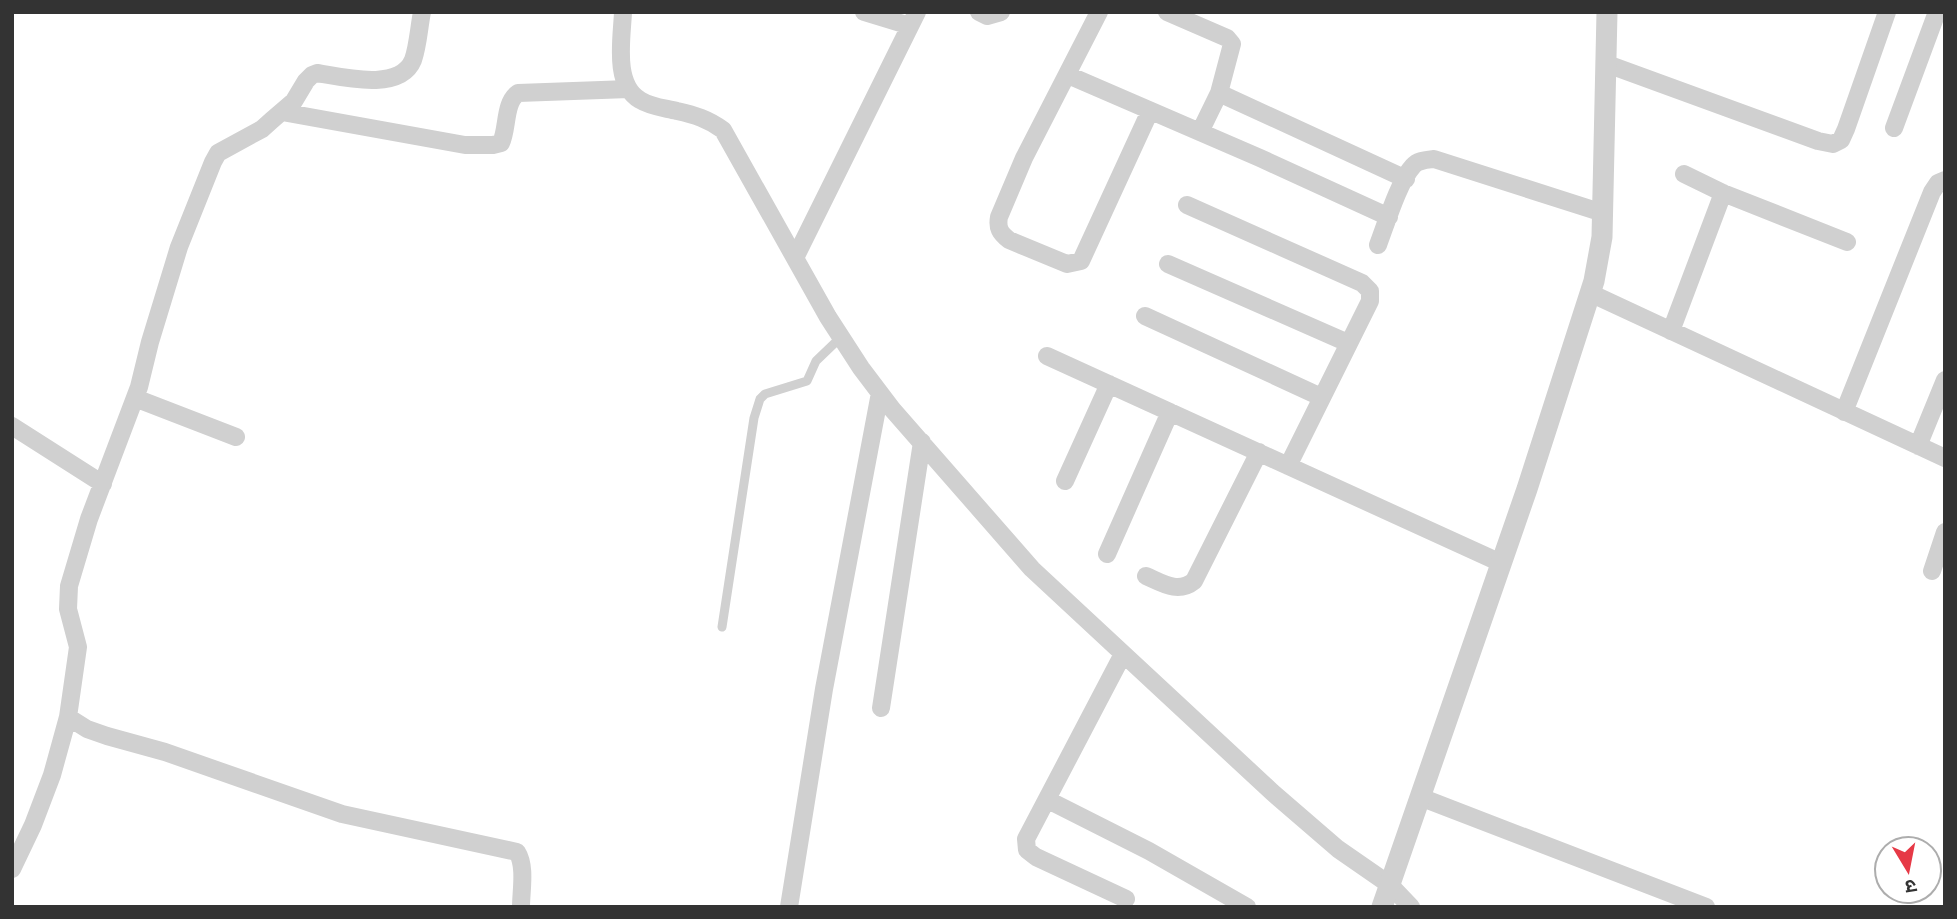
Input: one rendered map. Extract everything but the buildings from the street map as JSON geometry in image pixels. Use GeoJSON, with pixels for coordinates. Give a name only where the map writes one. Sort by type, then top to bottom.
{"type":"FeatureCollection","features":[{"type":"Feature","properties":{"kind":"street"},"geometry":{"type":"LineString","coordinates":[[12,869],[52,775],[68,718],[78,647],[68,610],[69,586],[89,519],[135,398],[179,247],[213,162],[218,153],[262,129],[282,112],[317,72],[380,80],[407,69],[413,60],[422,12]]}},
{"type":"Feature","properties":{"kind":"street"},"geometry":{"type":"LineString","coordinates":[[623,12],[621,59],[624,79],[629,89],[637,99],[709,119],[723,130],[861,368],[1032,569],[1272,792],[1338,849],[1390,885],[1411,907]]}},
{"type":"Feature","properties":{"kind":"street"},"geometry":{"type":"LineString","coordinates":[[795,258],[913,19],[864,12]]}},
{"type":"Feature","properties":{"kind":"street"},"geometry":{"type":"LineString","coordinates":[[979,12],[987,16],[1000,12]]}},
{"type":"Feature","properties":{"kind":"street"},"geometry":{"type":"LineString","coordinates":[[1100,12],[1024,158],[999,217],[1001,234],[1009,240],[1067,264],[1081,261],[1150,111]]}},
{"type":"Feature","properties":{"kind":"street"},"geometry":{"type":"LineString","coordinates":[[1167,12],[1227,38],[1231,44],[1219,93],[1200,132]]}},
{"type":"Feature","properties":{"kind":"street"},"geometry":{"type":"LineString","coordinates":[[1382,907],[1502,563],[1590,293],[1602,237],[1608,12]]}},
{"type":"Feature","properties":{"kind":"street"},"geometry":{"type":"LineString","coordinates":[[1607,64],[1805,137],[1833,144],[1841,139],[1846,129],[1887,12]]}},
{"type":"Feature","properties":{"kind":"street"},"geometry":{"type":"LineString","coordinates":[[1894,128],[1937,12]]}},
{"type":"Feature","properties":{"kind":"street"},"geometry":{"type":"LineString","coordinates":[[1068,75],[1389,217]]}},
{"type":"Feature","properties":{"kind":"street"},"geometry":{"type":"LineString","coordinates":[[282,112],[465,145],[493,145],[501,143],[509,105],[512,97],[518,93],[629,89]]}},
{"type":"Feature","properties":{"kind":"street"},"geometry":{"type":"LineString","coordinates":[[1219,93],[1406,179]]}},
{"type":"Feature","properties":{"kind":"street"},"geometry":{"type":"LineString","coordinates":[[1378,245],[1406,179],[1413,166],[1422,160],[1434,159],[1603,213]]}},
{"type":"Feature","properties":{"kind":"street"},"geometry":{"type":"LineString","coordinates":[[1684,174],[1847,242]]}},
{"type":"Feature","properties":{"kind":"street"},"geometry":{"type":"LineString","coordinates":[[1844,412],[1932,192],[1938,183],[1945,180]]}},
{"type":"Feature","properties":{"kind":"street"},"geometry":{"type":"LineString","coordinates":[[1671,331],[1723,192]]}},
{"type":"Feature","properties":{"kind":"street"},"geometry":{"type":"LineString","coordinates":[[1187,205],[1362,283],[1370,291],[1370,301],[1288,466]]}},
{"type":"Feature","properties":{"kind":"street"},"geometry":{"type":"LineString","coordinates":[[1168,264],[1348,343]]}},
{"type":"Feature","properties":{"kind":"street"},"geometry":{"type":"LineString","coordinates":[[1590,293],[1945,458]]}},
{"type":"Feature","properties":{"kind":"street"},"geometry":{"type":"LineString","coordinates":[[1145,316],[1321,397]]}},
{"type":"Feature","properties":{"kind":"street"},"geometry":{"type":"LineString","coordinates":[[1046,356],[1502,563]]}},
{"type":"Feature","properties":{"kind":"street"},"geometry":{"type":"LineString","coordinates":[[1918,446],[1945,380]]}},
{"type":"Feature","properties":{"kind":"street"},"geometry":{"type":"LineString","coordinates":[[1065,481],[1109,384]]}},
{"type":"Feature","properties":{"kind":"street"},"geometry":{"type":"LineString","coordinates":[[789,907],[824,689],[880,393]]}},
{"type":"Feature","properties":{"kind":"street"},"geometry":{"type":"LineString","coordinates":[[135,398],[236,437]]}},
{"type":"Feature","properties":{"kind":"street"},"geometry":{"type":"LineString","coordinates":[[1107,554],[1170,412]]}},
{"type":"Feature","properties":{"kind":"street"},"geometry":{"type":"LineString","coordinates":[[12,426],[103,484]]}},
{"type":"Feature","properties":{"kind":"street"},"geometry":{"type":"LineString","coordinates":[[881,708],[922,442]]}},
{"type":"Feature","properties":{"kind":"street"},"geometry":{"type":"LineString","coordinates":[[1146,576],[1179,589],[1194,581],[1259,452]]}},
{"type":"Feature","properties":{"kind":"street"},"geometry":{"type":"LineString","coordinates":[[1932,571],[1945,532]]}},
{"type":"Feature","properties":{"kind":"street"},"geometry":{"type":"LineString","coordinates":[[1123,654],[1026,839],[1027,850],[1036,857],[1126,899]]}},
{"type":"Feature","properties":{"kind":"street"},"geometry":{"type":"LineString","coordinates":[[68,718],[87,729],[165,752],[342,814],[517,852],[522,867],[521,907]]}},
{"type":"Feature","properties":{"kind":"street"},"geometry":{"type":"LineString","coordinates":[[1420,797],[1706,907]]}},
{"type":"Feature","properties":{"kind":"street"},"geometry":{"type":"LineString","coordinates":[[1048,800],[1149,851],[1247,907]]}},
{"type":"Feature","properties":{"kind":"lane"},"geometry":{"type":"LineString","coordinates":[[722,627],[754,418],[760,399],[776,389],[800,385],[807,381],[816,361],[841,337]]}}]}
